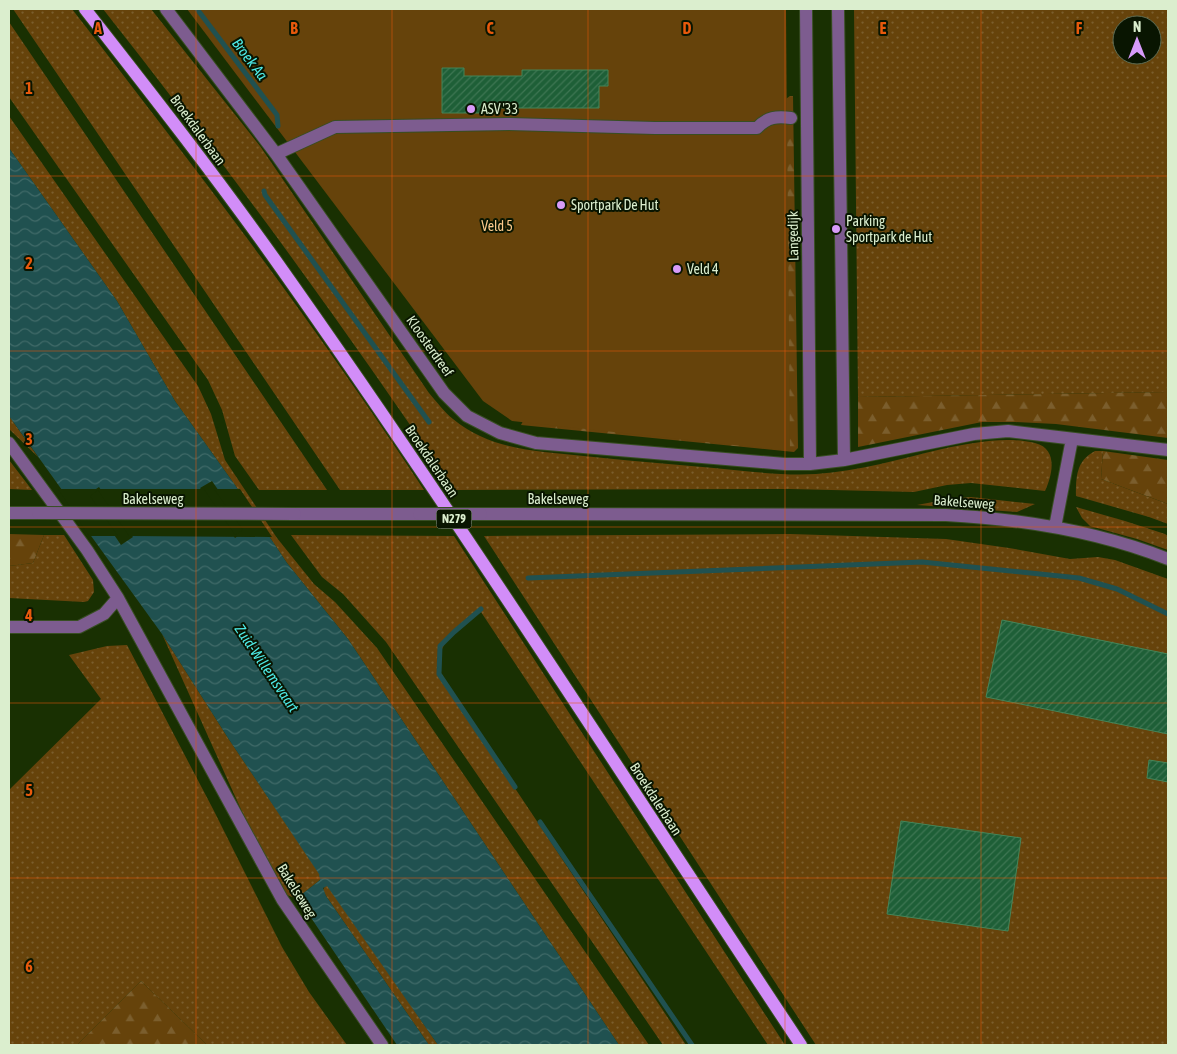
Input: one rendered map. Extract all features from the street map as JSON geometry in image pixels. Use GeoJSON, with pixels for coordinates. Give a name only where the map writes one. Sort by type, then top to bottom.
{"type":"FeatureCollection","features":[{"type":"Feature","properties":{"kind":"main road","name":"Broekdalerbaan"},"geometry":{"type":"LineString","coordinates":[[85,9],[162,107],[275,260],[434,489],[801,1045]]}},
{"type":"Feature","properties":{"kind":"street","name":"Kloosterdreef"},"geometry":{"type":"LineString","coordinates":[[166,9],[276,154],[444,393],[467,416],[500,433],[536,443],[759,463],[810,464],[844,460],[991,432],[1008,431],[1072,439]]}},
{"type":"Feature","properties":{"kind":"street","name":"Langedijk"},"geometry":{"type":"LineString","coordinates":[[806,9],[810,464]]}},
{"type":"Feature","properties":{"kind":"street"},"geometry":{"type":"LineString","coordinates":[[838,9],[844,460]]}},
{"type":"Feature","properties":{"kind":"street"},"geometry":{"type":"LineString","coordinates":[[276,154],[335,127],[509,124],[655,128],[757,128],[764,120],[778,116],[791,118]]}},
{"type":"Feature","properties":{"kind":"street"},"geometry":{"type":"LineString","coordinates":[[1055,527],[1072,439],[1168,450]]}},
{"type":"Feature","properties":{"kind":"street","name":"Bakelseweg"},"geometry":{"type":"LineString","coordinates":[[9,443],[87,550],[118,598],[282,899],[382,1045]]}},
{"type":"Feature","properties":{"kind":"street","name":"Bakelseweg"},"geometry":{"type":"LineString","coordinates":[[9,513],[946,515],[1055,527],[1116,541],[1168,559]]}},
{"type":"Feature","properties":{"kind":"street"},"geometry":{"type":"LineString","coordinates":[[9,627],[80,627],[104,614],[118,598]]}},
{"type":"Feature","properties":{"kind":"green space"},"geometry":{"type":"Polygon","coordinates":[[[13,9],[72,9],[208,186],[297,306],[424,490],[340,490],[13,9]]]}},
{"type":"Feature","properties":{"kind":"green space"},"geometry":{"type":"Polygon","coordinates":[[[103,9],[151,9],[260,146],[429,393],[450,416],[474,433],[508,446],[544,452],[790,474],[816,474],[848,470],[977,443],[1000,440],[1024,441],[1043,446],[1051,457],[1050,478],[1045,491],[971,483],[947,485],[914,492],[790,489],[454,490],[327,306],[194,127],[103,9]]]}},
{"type":"Feature","properties":{"kind":"green space","name":"Sportpark De Hut"},"geometry":{"type":"Polygon","coordinates":[[[187,9],[786,9],[790,451],[512,421],[483,401],[187,9]]]}},
{"type":"Feature","properties":{"kind":"green space"},"geometry":{"type":"Polygon","coordinates":[[[854,9],[1168,9],[1168,392],[858,397],[854,9]]]}},
{"type":"Feature","properties":{"kind":"green space"},"geometry":{"type":"Polygon","coordinates":[[[9,22],[327,490],[259,490],[235,456],[222,410],[208,380],[9,97],[9,22]]]}},
{"type":"Feature","properties":{"kind":"green space"},"geometry":{"type":"Polygon","coordinates":[[[790,96],[793,96],[798,448],[794,452],[521,425],[529,409],[754,121],[790,96]]]}},
{"type":"Feature","properties":{"kind":"green space"},"geometry":{"type":"Polygon","coordinates":[[[9,116],[198,386],[211,414],[225,460],[277,538],[314,584],[335,602],[377,648],[649,1045],[619,1045],[348,639],[287,563],[235,485],[175,401],[117,301],[9,148],[9,116]]]}},
{"type":"Feature","properties":{"kind":"green space"},"geometry":{"type":"Polygon","coordinates":[[[1168,392],[1168,438],[1056,424],[982,422],[858,447],[858,397],[1168,392]]]}},
{"type":"Feature","properties":{"kind":"green space"},"geometry":{"type":"Polygon","coordinates":[[[9,416],[38,457],[9,429],[9,416]]]}},
{"type":"Feature","properties":{"kind":"green space"},"geometry":{"type":"Polygon","coordinates":[[[1095,451],[1103,451],[1101,479],[1168,504],[1168,524],[1076,496],[1078,470],[1084,460],[1095,451]]]}},
{"type":"Feature","properties":{"kind":"green space"},"geometry":{"type":"Polygon","coordinates":[[[1103,451],[1168,460],[1168,504],[1101,479],[1103,451]]]}},
{"type":"Feature","properties":{"kind":"green space"},"geometry":{"type":"Polygon","coordinates":[[[9,460],[32,490],[9,489],[9,460]]]}},
{"type":"Feature","properties":{"kind":"green space"},"geometry":{"type":"Polygon","coordinates":[[[971,497],[1035,504],[1017,512],[917,505],[971,497]]]}},
{"type":"Feature","properties":{"kind":"green space"},"geometry":{"type":"Polygon","coordinates":[[[1076,507],[1165,534],[1168,536],[1168,550],[1090,526],[1082,518],[1076,507]]]}},
{"type":"Feature","properties":{"kind":"green space"},"geometry":{"type":"Polygon","coordinates":[[[9,534],[44,535],[33,563],[9,566],[9,534]]]}},
{"type":"Feature","properties":{"kind":"green space"},"geometry":{"type":"Polygon","coordinates":[[[790,534],[946,539],[1070,559],[1098,557],[1115,560],[1168,579],[1168,1045],[816,1045],[484,536],[790,534]]]}},
{"type":"Feature","properties":{"kind":"green space"},"geometry":{"type":"Polygon","coordinates":[[[44,535],[64,535],[93,580],[94,592],[88,601],[9,598],[9,566],[33,563],[44,535]]]}},
{"type":"Feature","properties":{"kind":"green space"},"geometry":{"type":"Polygon","coordinates":[[[291,535],[454,536],[785,1045],[768,1045],[481,612],[450,633],[439,655],[441,677],[686,1045],[663,1045],[386,642],[343,594],[322,577],[291,535]]]}},
{"type":"Feature","properties":{"kind":"green space"},"geometry":{"type":"Polygon","coordinates":[[[162,634],[228,738],[320,874],[320,880],[301,895],[300,898],[286,894],[275,885],[162,634]]]}},
{"type":"Feature","properties":{"kind":"green space"},"geometry":{"type":"Polygon","coordinates":[[[127,645],[213,809],[282,947],[309,992],[347,1045],[207,1045],[141,981],[77,1045],[9,1045],[9,790],[101,699],[69,655],[107,646],[127,645]]]}},
{"type":"Feature","properties":{"kind":"green space"},"geometry":{"type":"Polygon","coordinates":[[[325,886],[329,886],[438,1045],[429,1045],[326,896],[323,890],[325,886]]]}},
{"type":"Feature","properties":{"kind":"green space"},"geometry":{"type":"Polygon","coordinates":[[[141,981],[207,1045],[77,1045],[141,981]]]}},
{"type":"Feature","properties":{"kind":"water","name":"Zuid-Willemsvaart"},"geometry":{"type":"Polygon","coordinates":[[[9,148],[117,301],[175,401],[235,485],[287,563],[348,639],[619,1045],[438,1045],[327,886],[323,888],[326,896],[429,1045],[397,1045],[297,897],[300,898],[301,895],[320,880],[319,874],[228,738],[162,634],[81,522],[62,490],[9,416],[9,148]],[[212,481],[200,488],[235,538],[246,530],[212,481]],[[99,487],[87,495],[121,545],[133,537],[99,487]]]}},
{"type":"Feature","properties":{"kind":"pier"},"geometry":{"type":"Polygon","coordinates":[[[58,489],[204,489],[235,535],[243,530],[214,489],[240,489],[272,537],[129,536],[98,490],[90,496],[118,536],[89,536],[58,489]]]}},
{"type":"Feature","properties":{"kind":"building"},"geometry":{"type":"Polygon","coordinates":[[[442,68],[464,68],[464,76],[522,76],[522,70],[608,70],[608,86],[599,86],[599,108],[497,108],[497,113],[442,113],[442,68]]]}},
{"type":"Feature","properties":{"kind":"building"},"geometry":{"type":"Polygon","coordinates":[[[1002,620],[1168,654],[1168,734],[986,697],[1002,620]]]}},
{"type":"Feature","properties":{"kind":"building"},"geometry":{"type":"Polygon","coordinates":[[[1149,760],[1168,763],[1168,782],[1147,778],[1149,760]]]}},
{"type":"Feature","properties":{"kind":"building"},"geometry":{"type":"Polygon","coordinates":[[[901,821],[1021,838],[1008,931],[887,914],[901,821]]]}},
{"type":"Feature","properties":{"kind":"waterway","name":"Broek Aa"},"geometry":{"type":"LineString","coordinates":[[197,9],[277,115],[278,126]]}},
{"type":"Feature","properties":{"kind":"waterway"},"geometry":{"type":"LineString","coordinates":[[264,191],[265,195],[429,422]]}},
{"type":"Feature","properties":{"kind":"waterway"},"geometry":{"type":"LineString","coordinates":[[528,578],[922,562],[1079,578],[1117,589],[1168,614]]}},
{"type":"Feature","properties":{"kind":"waterway"},"geometry":{"type":"LineString","coordinates":[[481,609],[440,646],[439,674],[515,787]]}},
{"type":"Feature","properties":{"kind":"waterway"},"geometry":{"type":"LineString","coordinates":[[540,822],[692,1045]]}},
{"type":"Feature","properties":{"kind":"place","name":"ASV '33"},"geometry":{"type":"Point","coordinates":[471,109]}},
{"type":"Feature","properties":{"kind":"place","name":"Sportpark De Hut"},"geometry":{"type":"Point","coordinates":[561,205]}},
{"type":"Feature","properties":{"kind":"place","name":"Parking Sportpark de Hut"},"geometry":{"type":"Point","coordinates":[836,229]}},
{"type":"Feature","properties":{"kind":"place","name":"Veld 4"},"geometry":{"type":"Point","coordinates":[677,269]}},
{"type":"Feature","properties":{"kind":"park label","name":"Veld 5"},"geometry":{"type":"Point","coordinates":[497,226]}}]}
